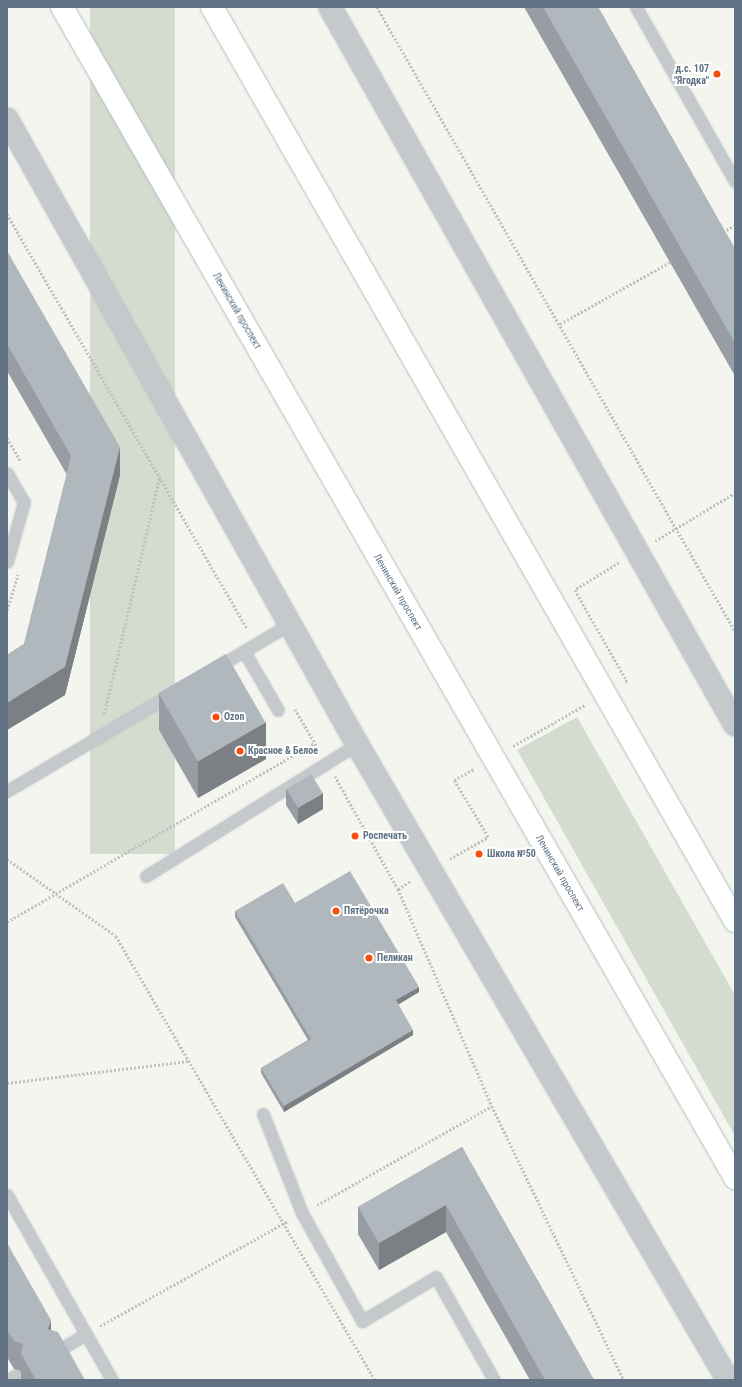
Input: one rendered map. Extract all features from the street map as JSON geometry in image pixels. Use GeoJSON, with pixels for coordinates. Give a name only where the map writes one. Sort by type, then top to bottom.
{"type":"FeatureCollection","features":[{"type":"Feature","properties":{"kind":"main road","name":"Ленинский проспект"},"geometry":{"type":"LineString","coordinates":[[62,7],[735,1178]]}},
{"type":"Feature","properties":{"kind":"main road"},"geometry":{"type":"LineString","coordinates":[[212,7],[735,921]]}},
{"type":"Feature","properties":{"kind":"street"},"geometry":{"type":"LineString","coordinates":[[330,7],[735,725]]}},
{"type":"Feature","properties":{"kind":"street"},"geometry":{"type":"LineString","coordinates":[[7,119],[357,744],[728,1380]]}},
{"type":"Feature","properties":{"kind":"lane"},"geometry":{"type":"LineString","coordinates":[[636,7],[735,181]]}},
{"type":"Feature","properties":{"kind":"lane"},"geometry":{"type":"LineString","coordinates":[[7,473],[24,502],[7,562]]}},
{"type":"Feature","properties":{"kind":"lane"},"geometry":{"type":"LineString","coordinates":[[205,674],[290,624]]}},
{"type":"Feature","properties":{"kind":"lane"},"geometry":{"type":"LineString","coordinates":[[244,651],[278,710]]}},
{"type":"Feature","properties":{"kind":"lane"},"geometry":{"type":"LineString","coordinates":[[7,791],[184,686]]}},
{"type":"Feature","properties":{"kind":"lane"},"geometry":{"type":"LineString","coordinates":[[146,876],[357,744]]}},
{"type":"Feature","properties":{"kind":"lane"},"geometry":{"type":"LineString","coordinates":[[263,1114],[302,1213],[362,1320],[436,1277],[494,1380]]}},
{"type":"Feature","properties":{"kind":"lane"},"geometry":{"type":"LineString","coordinates":[[7,1195],[112,1380]]}},
{"type":"Feature","properties":{"kind":"lane"},"geometry":{"type":"LineString","coordinates":[[54,1353],[86,1334]]}},
{"type":"Feature","properties":{"kind":"path"},"geometry":{"type":"LineString","coordinates":[[377,7],[735,631]]}},
{"type":"Feature","properties":{"kind":"path"},"geometry":{"type":"LineString","coordinates":[[7,214],[257,644]]}},
{"type":"Feature","properties":{"kind":"path"},"geometry":{"type":"LineString","coordinates":[[716,235],[735,225]]}},
{"type":"Feature","properties":{"kind":"path"},"geometry":{"type":"LineString","coordinates":[[560,324],[670,262]]}},
{"type":"Feature","properties":{"kind":"path"},"geometry":{"type":"LineString","coordinates":[[102,722],[160,475]]}},
{"type":"Feature","properties":{"kind":"path"},"geometry":{"type":"LineString","coordinates":[[398,888],[488,837],[454,780],[627,681],[575,590],[735,493]]}},
{"type":"Feature","properties":{"kind":"path"},"geometry":{"type":"LineString","coordinates":[[291,703],[398,888],[492,1106],[624,1380]]}},
{"type":"Feature","properties":{"kind":"path"},"geometry":{"type":"LineString","coordinates":[[7,922],[57,895],[314,743]]}},
{"type":"Feature","properties":{"kind":"path"},"geometry":{"type":"LineString","coordinates":[[7,859],[116,936],[375,1380]]}},
{"type":"Feature","properties":{"kind":"path"},"geometry":{"type":"LineString","coordinates":[[7,1083],[188,1061]]}},
{"type":"Feature","properties":{"kind":"shaded area"},"geometry":{"type":"Polygon","coordinates":[[[90,7],[175,7],[175,854],[90,854],[90,7]]]}},
{"type":"Feature","properties":{"kind":"shaded area"},"geometry":{"type":"Polygon","coordinates":[[[577,717],[735,995],[735,1136],[517,750],[577,717]]]}},
{"type":"Feature","properties":{"kind":"building"},"geometry":{"type":"Polygon","coordinates":[[[543,7],[598,7],[735,249],[735,343],[543,7]]]}},
{"type":"Feature","properties":{"kind":"building"},"geometry":{"type":"Polygon","coordinates":[[[7,251],[120,447],[65,667],[7,703],[7,655],[24,644],[71,456],[7,344],[7,251]]]}},
{"type":"Feature","properties":{"kind":"building"},"geometry":{"type":"Polygon","coordinates":[[[226,654],[266,722],[198,761],[158,693],[226,654]]]}},
{"type":"Feature","properties":{"kind":"building"},"geometry":{"type":"Polygon","coordinates":[[[311,774],[323,793],[298,808],[286,789],[311,774]]]}},
{"type":"Feature","properties":{"kind":"building"},"geometry":{"type":"Polygon","coordinates":[[[350,871],[419,987],[396,1000],[413,1030],[284,1106],[261,1068],[311,1039],[235,911],[283,883],[295,903],[350,871]]]}},
{"type":"Feature","properties":{"kind":"building"},"geometry":{"type":"Polygon","coordinates":[[[462,1147],[594,1380],[545,1380],[446,1205],[379,1243],[358,1207],[462,1147]]]}},
{"type":"Feature","properties":{"kind":"building"},"geometry":{"type":"Polygon","coordinates":[[[7,1243],[51,1320],[48,1329],[58,1332],[85,1380],[36,1380],[21,1354],[23,1344],[14,1341],[7,1330],[7,1243]]]}},
{"type":"Feature","properties":{"kind":"place","name":"д.с. 107 \"Ягодка\""},"geometry":{"type":"Point","coordinates":[717,74]}},
{"type":"Feature","properties":{"kind":"place","name":"Ozon"},"geometry":{"type":"Point","coordinates":[216,717]}},
{"type":"Feature","properties":{"kind":"place","name":"Красное & Белое"},"geometry":{"type":"Point","coordinates":[240,751]}},
{"type":"Feature","properties":{"kind":"place","name":"Роспечать"},"geometry":{"type":"Point","coordinates":[355,836]}},
{"type":"Feature","properties":{"kind":"place","name":"Школа №50"},"geometry":{"type":"Point","coordinates":[479,854]}},
{"type":"Feature","properties":{"kind":"place","name":"Пятёрочка"},"geometry":{"type":"Point","coordinates":[336,911]}},
{"type":"Feature","properties":{"kind":"place","name":"Пеликан"},"geometry":{"type":"Point","coordinates":[369,958]}}]}
